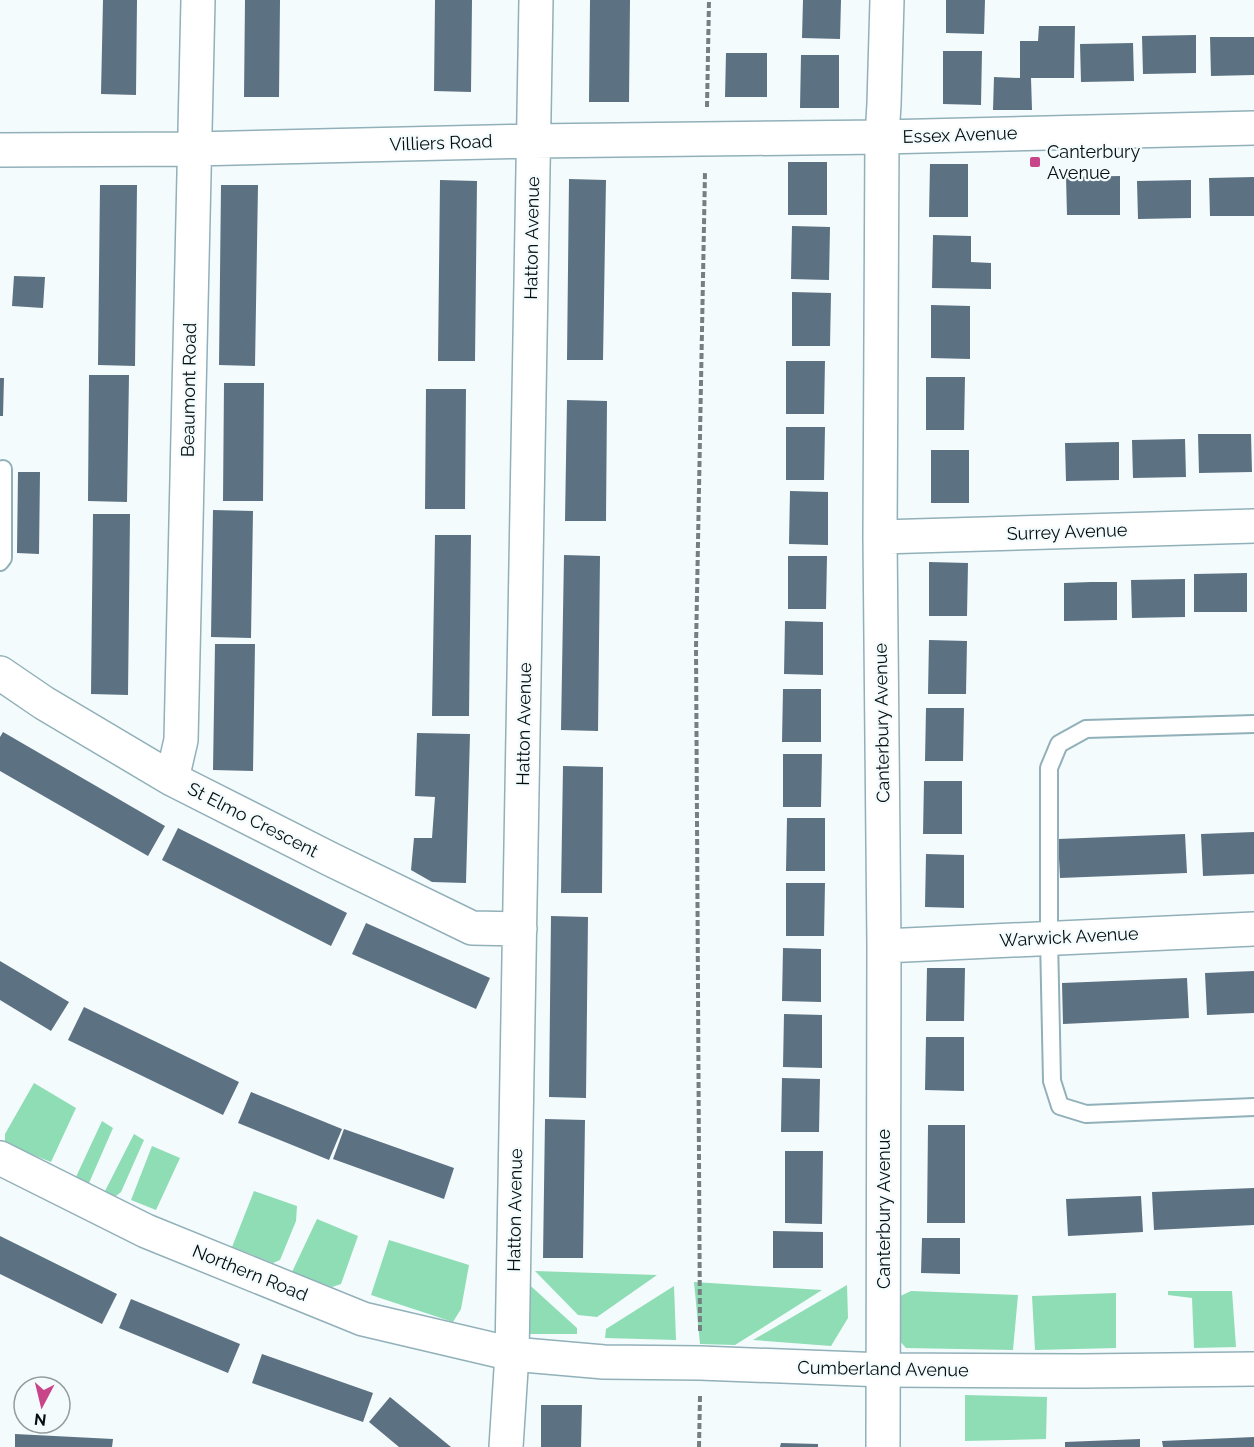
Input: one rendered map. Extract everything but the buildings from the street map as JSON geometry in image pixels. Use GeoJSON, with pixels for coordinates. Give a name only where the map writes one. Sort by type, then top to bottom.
{"type":"FeatureCollection","features":[{"type":"Feature","properties":{"kind":"street","name":"Beaumont Road"},"geometry":{"type":"LineString","coordinates":[[172,779],[181,740],[198,0]]}},
{"type":"Feature","properties":{"kind":"street","name":"Hatton Avenue"},"geometry":{"type":"LineString","coordinates":[[506,1447],[512,1354],[536,0]]}},
{"type":"Feature","properties":{"kind":"street","name":"Canterbury Avenue"},"geometry":{"type":"LineString","coordinates":[[883,1447],[884,946],[880,537],[882,137],[887,0]]}},
{"type":"Feature","properties":{"kind":"street","name":"Essex Avenue"},"geometry":{"type":"LineString","coordinates":[[882,137],[1254,128]]}},
{"type":"Feature","properties":{"kind":"street","name":"Villiers Road"},"geometry":{"type":"LineString","coordinates":[[0,150],[194,149],[533,141],[882,137]]}},
{"type":"Feature","properties":{"kind":"street","name":"Surrey Avenue"},"geometry":{"type":"LineString","coordinates":[[880,537],[1254,526]]}},
{"type":"Feature","properties":{"kind":"street","name":"St Elmo Crescent"},"geometry":{"type":"LineString","coordinates":[[0,673],[44,703],[172,779],[330,859],[472,928],[520,929]]}},
{"type":"Feature","properties":{"kind":"street","name":"Warwick Avenue"},"geometry":{"type":"LineString","coordinates":[[884,946],[1254,929]]}},
{"type":"Feature","properties":{"kind":"street","name":"Northern Road"},"geometry":{"type":"LineString","coordinates":[[0,1158],[146,1231],[363,1319],[512,1354]]}},
{"type":"Feature","properties":{"kind":"street","name":"Cumberland Avenue"},"geometry":{"type":"LineString","coordinates":[[512,1354],[604,1362],[884,1370],[1254,1369]]}},
{"type":"Feature","properties":{"kind":"lane"},"geometry":{"type":"LineString","coordinates":[[0,562],[3,558],[3,469]]}},
{"type":"Feature","properties":{"kind":"lane"},"geometry":{"type":"LineString","coordinates":[[1254,724],[1086,729],[1059,744],[1049,768],[1052,1081],[1060,1106],[1086,1114],[1254,1107]]}},
{"type":"Feature","properties":{"kind":"path"},"geometry":{"type":"LineString","coordinates":[[699,1447],[696,648],[709,0]]}},
{"type":"Feature","properties":{"kind":"green space"},"geometry":{"type":"Polygon","coordinates":[[[34,1083],[76,1108],[51,1162],[5,1144],[5,1134],[34,1083]]]}},
{"type":"Feature","properties":{"kind":"green space"},"geometry":{"type":"Polygon","coordinates":[[[102,1121],[113,1128],[89,1183],[75,1179],[102,1121]]]}},
{"type":"Feature","properties":{"kind":"green space"},"geometry":{"type":"Polygon","coordinates":[[[134,1134],[144,1140],[121,1192],[116,1196],[104,1193],[134,1134]]]}},
{"type":"Feature","properties":{"kind":"green space"},"geometry":{"type":"Polygon","coordinates":[[[152,1146],[180,1158],[156,1210],[131,1200],[152,1146]]]}},
{"type":"Feature","properties":{"kind":"green space"},"geometry":{"type":"Polygon","coordinates":[[[254,1191],[297,1206],[296,1221],[280,1260],[273,1263],[232,1247],[254,1191]]]}},
{"type":"Feature","properties":{"kind":"green space"},"geometry":{"type":"Polygon","coordinates":[[[317,1219],[358,1236],[341,1284],[332,1287],[292,1272],[317,1219]]]}},
{"type":"Feature","properties":{"kind":"green space"},"geometry":{"type":"Polygon","coordinates":[[[389,1240],[469,1265],[461,1309],[453,1322],[371,1295],[389,1240]]]}},
{"type":"Feature","properties":{"kind":"green space"},"geometry":{"type":"Polygon","coordinates":[[[535,1271],[657,1275],[597,1317],[578,1315],[535,1271]]]}},
{"type":"Feature","properties":{"kind":"green space"},"geometry":{"type":"Polygon","coordinates":[[[523,1279],[577,1328],[577,1334],[525,1334],[523,1279]]]}},
{"type":"Feature","properties":{"kind":"green space"},"geometry":{"type":"Polygon","coordinates":[[[694,1282],[822,1290],[735,1345],[700,1344],[694,1282]]]}},
{"type":"Feature","properties":{"kind":"green space"},"geometry":{"type":"Polygon","coordinates":[[[847,1285],[848,1318],[831,1346],[753,1340],[847,1285]]]}},
{"type":"Feature","properties":{"kind":"green space"},"geometry":{"type":"Polygon","coordinates":[[[674,1286],[676,1340],[605,1338],[606,1329],[674,1286]]]}},
{"type":"Feature","properties":{"kind":"green space"},"geometry":{"type":"Polygon","coordinates":[[[911,1291],[1018,1295],[1013,1350],[906,1348],[896,1337],[894,1299],[911,1291]]]}},
{"type":"Feature","properties":{"kind":"green space"},"geometry":{"type":"Polygon","coordinates":[[[1168,1291],[1232,1291],[1236,1347],[1194,1348],[1192,1298],[1168,1295],[1168,1291]]]}},
{"type":"Feature","properties":{"kind":"green space"},"geometry":{"type":"Polygon","coordinates":[[[1116,1293],[1116,1348],[1035,1350],[1032,1296],[1116,1293]]]}},
{"type":"Feature","properties":{"kind":"green space"},"geometry":{"type":"Polygon","coordinates":[[[965,1395],[1047,1397],[1046,1439],[965,1441],[965,1395]]]}},
{"type":"Feature","properties":{"kind":"place","name":"Canterbury Avenue"},"geometry":{"type":"Point","coordinates":[1035,162]}}]}
